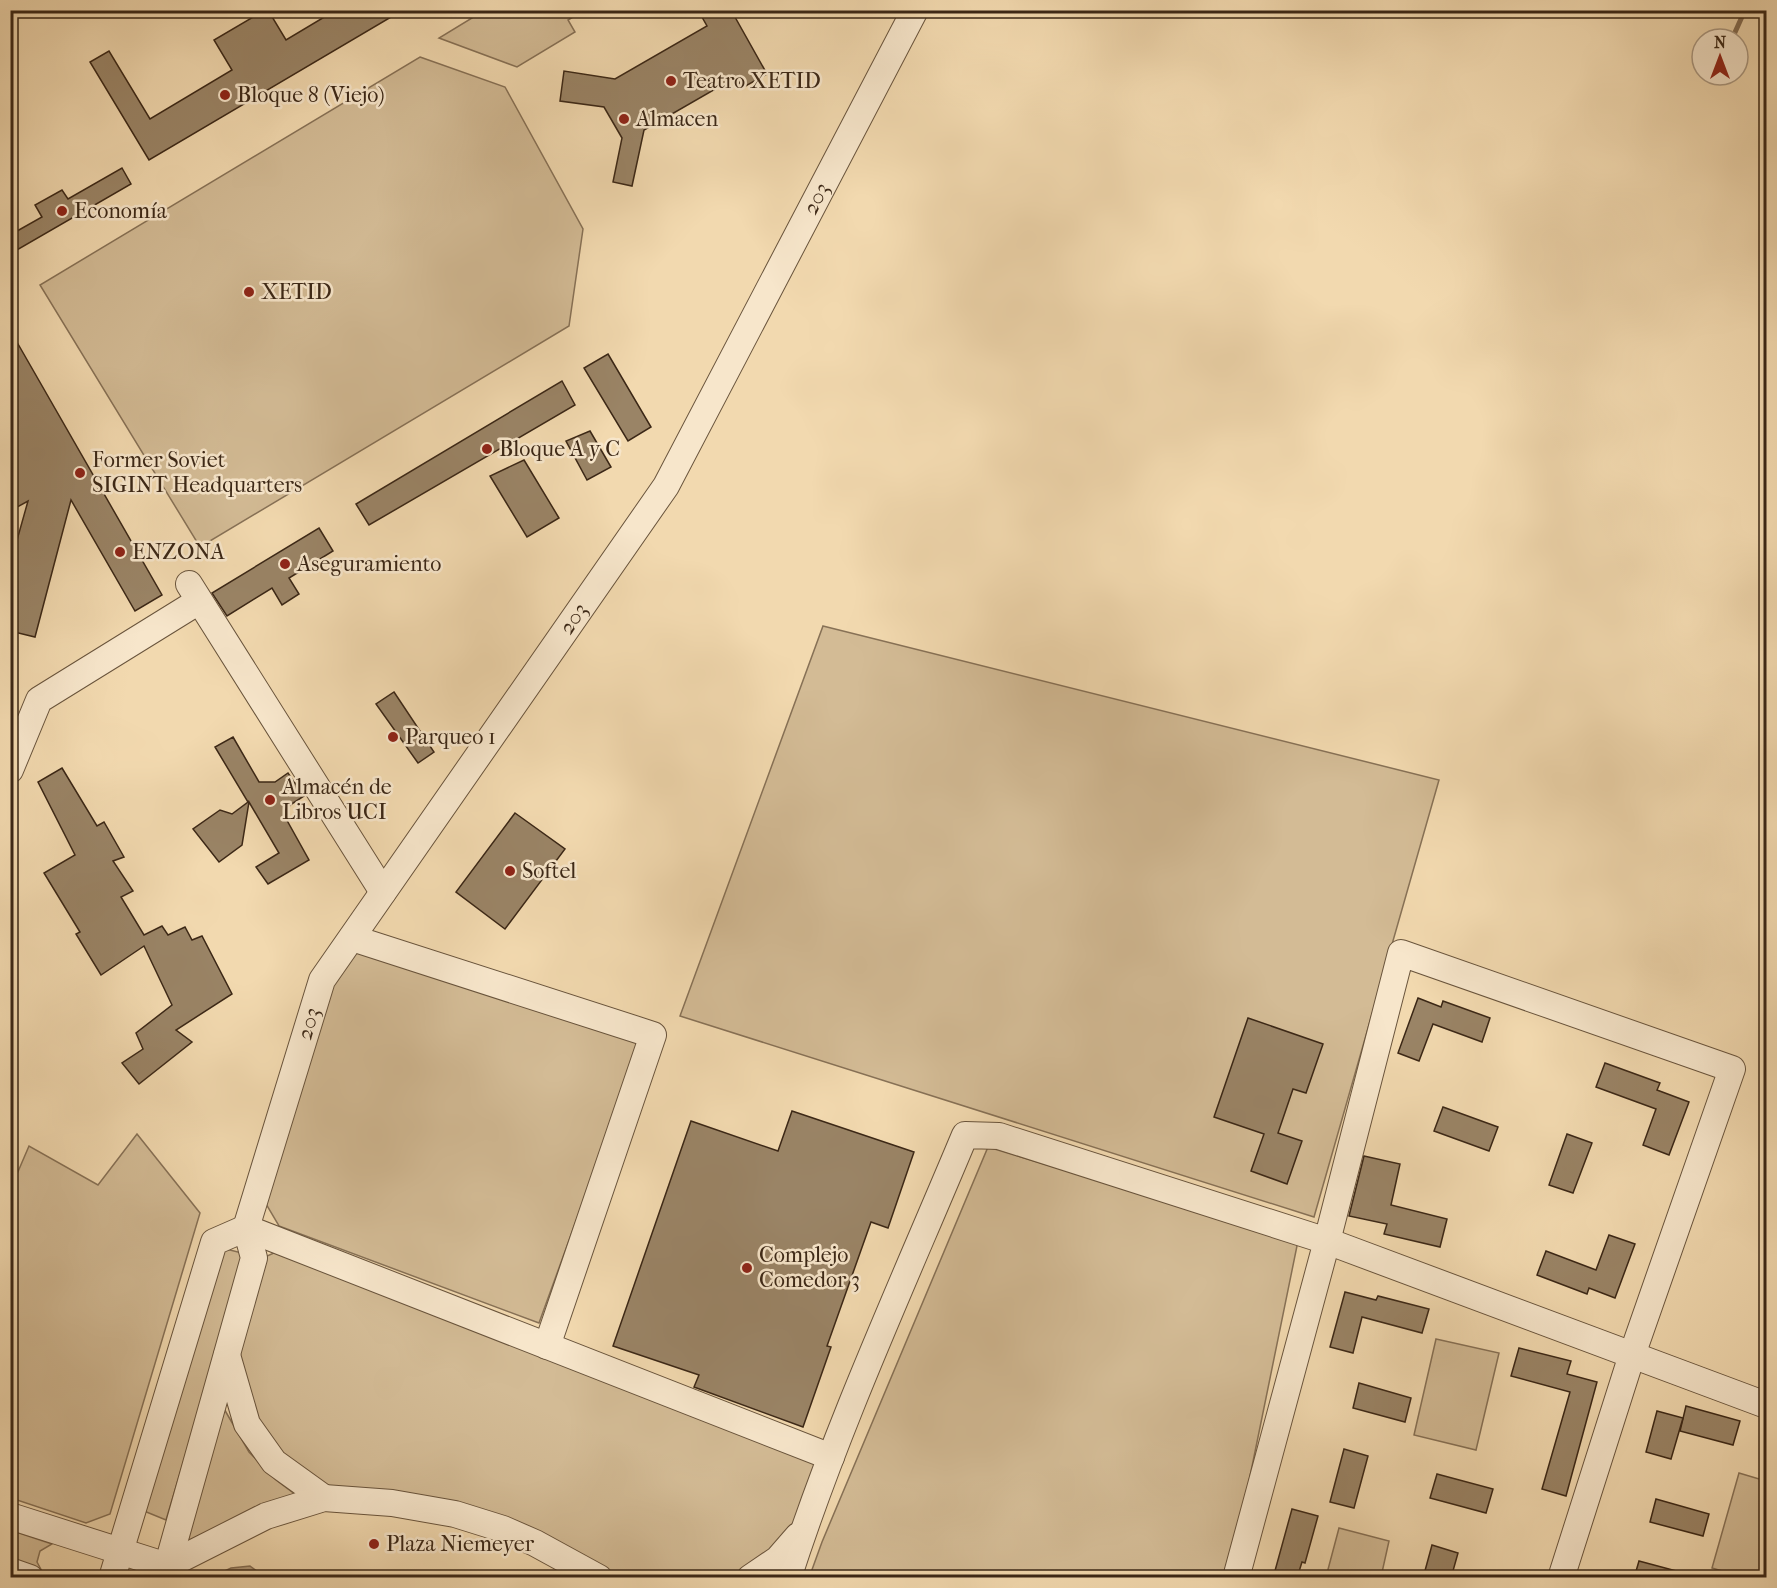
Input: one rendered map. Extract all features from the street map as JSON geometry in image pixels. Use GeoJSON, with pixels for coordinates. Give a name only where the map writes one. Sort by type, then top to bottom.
{"type":"FeatureCollection","features":[{"type":"Feature","properties":{"kind":"street","name":"203"},"geometry":{"type":"LineString","coordinates":[[246,1228],[322,980],[666,486],[915,10]]}},
{"type":"Feature","properties":{"kind":"street"},"geometry":{"type":"LineString","coordinates":[[10,770],[39,700],[194,592],[383,892]]}},
{"type":"Feature","properties":{"kind":"street"},"geometry":{"type":"LineString","coordinates":[[352,938],[653,1035],[547,1346]]}},
{"type":"Feature","properties":{"kind":"street"},"geometry":{"type":"LineString","coordinates":[[1236,1578],[1327,1241],[1401,953],[1732,1069],[1632,1355],[1561,1578]]}},
{"type":"Feature","properties":{"kind":"street"},"geometry":{"type":"LineString","coordinates":[[788,1578],[831,1457],[965,1135],[999,1136],[1327,1241],[1767,1405]]}},
{"type":"Feature","properties":{"kind":"street"},"geometry":{"type":"LineString","coordinates":[[166,1572],[254,1258],[246,1228]]}},
{"type":"Feature","properties":{"kind":"street"},"geometry":{"type":"LineString","coordinates":[[112,1578],[214,1242],[246,1228],[831,1457]]}},
{"type":"Feature","properties":{"kind":"street"},"geometry":{"type":"LineString","coordinates":[[227,1355],[247,1424],[274,1461],[324,1498]]}},
{"type":"Feature","properties":{"kind":"street"},"geometry":{"type":"LineString","coordinates":[[166,1572],[266,1516],[324,1498],[392,1503],[455,1514],[503,1529],[535,1543],[599,1578]]}},
{"type":"Feature","properties":{"kind":"street"},"geometry":{"type":"LineString","coordinates":[[10,1516],[119,1551],[166,1572]]}},
{"type":"Feature","properties":{"kind":"street"},"geometry":{"type":"LineString","coordinates":[[750,1578],[778,1559],[804,1529]]}},
{"type":"Feature","properties":{"kind":"street"},"geometry":{"type":"LineString","coordinates":[[10,1571],[30,1578]]}},
{"type":"Feature","properties":{"kind":"shaded area"},"geometry":{"type":"Polygon","coordinates":[[[485,10],[583,11],[568,20],[575,32],[517,67],[439,38],[485,10]]]}},
{"type":"Feature","properties":{"kind":"shaded area"},"geometry":{"type":"Polygon","coordinates":[[[420,57],[505,87],[583,229],[569,326],[200,547],[40,285],[420,57]]]}},
{"type":"Feature","properties":{"kind":"shaded area"},"geometry":{"type":"Polygon","coordinates":[[[823,626],[1439,780],[1314,1217],[680,1016],[823,626]]]}},
{"type":"Feature","properties":{"kind":"shaded area"},"geometry":{"type":"Polygon","coordinates":[[[360,949],[641,1042],[539,1323],[279,1226],[266,1204],[328,994],[347,958],[360,949]]]}},
{"type":"Feature","properties":{"kind":"shaded area"},"geometry":{"type":"Polygon","coordinates":[[[137,1134],[200,1213],[110,1514],[86,1523],[11,1498],[11,1188],[29,1146],[98,1185],[137,1134]]]}},
{"type":"Feature","properties":{"kind":"shaded area"},"geometry":{"type":"Polygon","coordinates":[[[988,1147],[1298,1241],[1247,1491],[1223,1577],[809,1578],[822,1542],[988,1147]]]}},
{"type":"Feature","properties":{"kind":"shaded area"},"geometry":{"type":"Polygon","coordinates":[[[222,1248],[246,1254],[166,1520],[144,1511],[222,1248]]]}},
{"type":"Feature","properties":{"kind":"shaded area"},"geometry":{"type":"Polygon","coordinates":[[[276,1252],[815,1462],[809,1494],[789,1534],[745,1573],[733,1578],[617,1577],[598,1569],[324,1487],[273,1448],[242,1390],[240,1351],[258,1280],[267,1256],[276,1252]]]}},
{"type":"Feature","properties":{"kind":"shaded area"},"geometry":{"type":"Polygon","coordinates":[[[1436,1339],[1499,1353],[1476,1450],[1414,1435],[1436,1339]]]}},
{"type":"Feature","properties":{"kind":"shaded area"},"geometry":{"type":"Polygon","coordinates":[[[223,1407],[249,1452],[276,1480],[296,1495],[194,1543],[184,1535],[223,1407]]]}},
{"type":"Feature","properties":{"kind":"shaded area"},"geometry":{"type":"Polygon","coordinates":[[[1739,1473],[1766,1481],[1766,1577],[1742,1577],[1712,1568],[1739,1473]]]}},
{"type":"Feature","properties":{"kind":"shaded area"},"geometry":{"type":"Polygon","coordinates":[[[1339,1528],[1389,1541],[1381,1577],[1326,1577],[1339,1528]]]}},
{"type":"Feature","properties":{"kind":"shaded area"},"geometry":{"type":"Polygon","coordinates":[[[10,1530],[52,1544],[40,1551],[37,1562],[43,1573],[11,1561],[10,1530]]]}},
{"type":"Feature","properties":{"kind":"shaded area"},"geometry":{"type":"Polygon","coordinates":[[[250,1566],[258,1572],[259,1577],[212,1577],[231,1568],[250,1566]]]}},
{"type":"Feature","properties":{"kind":"building","name":"Bloque 8 (Viejo)"},"geometry":{"type":"Polygon","coordinates":[[[268,10],[286,40],[336,10],[403,10],[149,160],[90,62],[109,51],[150,119],[232,70],[214,40],[268,10]]]}},
{"type":"Feature","properties":{"kind":"building"},"geometry":{"type":"Polygon","coordinates":[[[698,10],[731,10],[767,74],[742,88],[736,77],[644,130],[632,186],[613,182],[622,138],[604,107],[560,101],[564,71],[615,79],[707,26],[698,10]]]}},
{"type":"Feature","properties":{"kind":"building","name":"Economía"},"geometry":{"type":"Polygon","coordinates":[[[122,168],[131,184],[10,254],[10,235],[42,217],[35,205],[62,190],[68,199],[122,168]]]}},
{"type":"Feature","properties":{"kind":"building"},"geometry":{"type":"Polygon","coordinates":[[[10,330],[162,595],[135,611],[71,500],[35,637],[10,631],[10,565],[28,501],[10,511],[10,330]]]}},
{"type":"Feature","properties":{"kind":"building"},"geometry":{"type":"Polygon","coordinates":[[[608,354],[651,427],[628,441],[584,368],[608,354]]]}},
{"type":"Feature","properties":{"kind":"building"},"geometry":{"type":"Polygon","coordinates":[[[562,381],[575,405],[369,525],[356,504],[562,381]]]}},
{"type":"Feature","properties":{"kind":"building"},"geometry":{"type":"Polygon","coordinates":[[[590,431],[611,467],[587,480],[566,441],[590,431]]]}},
{"type":"Feature","properties":{"kind":"building"},"geometry":{"type":"Polygon","coordinates":[[[524,460],[559,518],[527,537],[490,476],[524,460]]]}},
{"type":"Feature","properties":{"kind":"building","name":"Aseguramiento"},"geometry":{"type":"Polygon","coordinates":[[[319,528],[333,551],[289,578],[299,594],[282,605],[272,588],[227,616],[212,593],[319,528]]]}},
{"type":"Feature","properties":{"kind":"building"},"geometry":{"type":"Polygon","coordinates":[[[394,692],[434,752],[418,763],[376,704],[394,692]]]}},
{"type":"Feature","properties":{"kind":"building","name":"Almacén de Libros UCI"},"geometry":{"type":"Polygon","coordinates":[[[233,737],[259,782],[275,782],[288,773],[304,796],[290,805],[284,815],[309,860],[268,884],[256,867],[279,853],[249,802],[242,845],[219,862],[193,829],[220,810],[232,814],[248,802],[215,747],[233,737]]]}},
{"type":"Feature","properties":{"kind":"building"},"geometry":{"type":"Polygon","coordinates":[[[62,768],[97,826],[104,822],[124,857],[113,861],[133,891],[121,897],[144,935],[162,926],[168,935],[185,927],[192,940],[202,936],[232,994],[176,1030],[192,1042],[139,1084],[122,1063],[143,1049],[136,1033],[172,1005],[144,946],[101,975],[76,934],[80,932],[44,873],[75,855],[38,782],[62,768]]]}},
{"type":"Feature","properties":{"kind":"building","name":"Softel"},"geometry":{"type":"Polygon","coordinates":[[[515,813],[565,849],[505,929],[456,892],[515,813]]]}},
{"type":"Feature","properties":{"kind":"building"},"geometry":{"type":"Polygon","coordinates":[[[1418,998],[1441,1007],[1443,1001],[1490,1018],[1482,1042],[1433,1024],[1419,1061],[1398,1053],[1418,998]]]}},
{"type":"Feature","properties":{"kind":"building"},"geometry":{"type":"Polygon","coordinates":[[[1248,1018],[1323,1044],[1306,1093],[1293,1089],[1278,1133],[1302,1141],[1287,1184],[1251,1171],[1264,1134],[1214,1117],[1248,1018]]]}},
{"type":"Feature","properties":{"kind":"building"},"geometry":{"type":"Polygon","coordinates":[[[1605,1063],[1660,1083],[1657,1090],[1689,1102],[1669,1155],[1643,1145],[1656,1109],[1596,1087],[1605,1063]]]}},
{"type":"Feature","properties":{"kind":"building"},"geometry":{"type":"Polygon","coordinates":[[[1443,1107],[1498,1127],[1489,1151],[1434,1131],[1443,1107]]]}},
{"type":"Feature","properties":{"kind":"building","name":"Complejo Comedor 3"},"geometry":{"type":"Polygon","coordinates":[[[792,1111],[914,1152],[888,1228],[871,1222],[827,1346],[831,1347],[803,1427],[694,1387],[699,1375],[613,1346],[691,1121],[778,1151],[792,1111]]]}},
{"type":"Feature","properties":{"kind":"building"},"geometry":{"type":"Polygon","coordinates":[[[1567,1134],[1592,1143],[1573,1193],[1549,1185],[1567,1134]]]}},
{"type":"Feature","properties":{"kind":"building"},"geometry":{"type":"Polygon","coordinates":[[[1364,1156],[1400,1164],[1391,1205],[1447,1219],[1440,1247],[1384,1234],[1387,1224],[1349,1216],[1364,1156]]]}},
{"type":"Feature","properties":{"kind":"building"},"geometry":{"type":"Polygon","coordinates":[[[1609,1235],[1635,1244],[1615,1298],[1589,1288],[1587,1294],[1537,1275],[1546,1251],[1596,1270],[1609,1235]]]}},
{"type":"Feature","properties":{"kind":"building"},"geometry":{"type":"Polygon","coordinates":[[[1345,1292],[1376,1300],[1378,1296],[1429,1309],[1422,1333],[1362,1317],[1353,1353],[1330,1347],[1345,1292]]]}},
{"type":"Feature","properties":{"kind":"building"},"geometry":{"type":"Polygon","coordinates":[[[1519,1348],[1571,1361],[1567,1374],[1597,1382],[1566,1496],[1542,1489],[1570,1392],[1511,1376],[1519,1348]]]}},
{"type":"Feature","properties":{"kind":"building"},"geometry":{"type":"Polygon","coordinates":[[[1359,1383],[1411,1398],[1405,1422],[1353,1408],[1359,1383]]]}},
{"type":"Feature","properties":{"kind":"building"},"geometry":{"type":"Polygon","coordinates":[[[1686,1406],[1740,1421],[1733,1445],[1680,1431],[1686,1406]]]}},
{"type":"Feature","properties":{"kind":"building"},"geometry":{"type":"Polygon","coordinates":[[[1657,1411],[1683,1418],[1671,1459],[1646,1452],[1657,1411]]]}},
{"type":"Feature","properties":{"kind":"building"},"geometry":{"type":"Polygon","coordinates":[[[1344,1449],[1368,1456],[1354,1508],[1330,1502],[1344,1449]]]}},
{"type":"Feature","properties":{"kind":"building"},"geometry":{"type":"Polygon","coordinates":[[[1437,1474],[1493,1489],[1486,1513],[1430,1498],[1437,1474]]]}},
{"type":"Feature","properties":{"kind":"building"},"geometry":{"type":"Polygon","coordinates":[[[1656,1499],[1709,1514],[1703,1536],[1650,1522],[1656,1499]]]}},
{"type":"Feature","properties":{"kind":"building"},"geometry":{"type":"Polygon","coordinates":[[[1292,1509],[1318,1516],[1305,1563],[1302,1562],[1297,1578],[1273,1578],[1292,1509]]]}},
{"type":"Feature","properties":{"kind":"building"},"geometry":{"type":"Polygon","coordinates":[[[1432,1545],[1458,1553],[1451,1578],[1423,1578],[1432,1545]]]}},
{"type":"Feature","properties":{"kind":"building"},"geometry":{"type":"Polygon","coordinates":[[[1639,1561],[1684,1573],[1683,1578],[1634,1578],[1639,1561]]]}},
{"type":"Feature","properties":{"kind":"waterway"},"geometry":{"type":"LineString","coordinates":[[1737,27],[1745,10]]}},
{"type":"Feature","properties":{"kind":"place","name":"Teatro XETID"},"geometry":{"type":"Point","coordinates":[671,81]}},
{"type":"Feature","properties":{"kind":"place","name":"Bloque 8 (Viejo)"},"geometry":{"type":"Point","coordinates":[225,95]}},
{"type":"Feature","properties":{"kind":"place","name":"Almacen"},"geometry":{"type":"Point","coordinates":[624,119]}},
{"type":"Feature","properties":{"kind":"place","name":"Economía"},"geometry":{"type":"Point","coordinates":[62,211]}},
{"type":"Feature","properties":{"kind":"place","name":"XETID"},"geometry":{"type":"Point","coordinates":[249,292]}},
{"type":"Feature","properties":{"kind":"place","name":"Bloque A y C"},"geometry":{"type":"Point","coordinates":[487,449]}},
{"type":"Feature","properties":{"kind":"place","name":"Former Soviet SIGINT Headquarters"},"geometry":{"type":"Point","coordinates":[80,473]}},
{"type":"Feature","properties":{"kind":"place","name":"ENZONA"},"geometry":{"type":"Point","coordinates":[120,552]}},
{"type":"Feature","properties":{"kind":"place","name":"Aseguramiento"},"geometry":{"type":"Point","coordinates":[285,564]}},
{"type":"Feature","properties":{"kind":"place","name":"Parqueo 1"},"geometry":{"type":"Point","coordinates":[393,737]}},
{"type":"Feature","properties":{"kind":"place","name":"Almacén de Libros UCI"},"geometry":{"type":"Point","coordinates":[270,800]}},
{"type":"Feature","properties":{"kind":"place","name":"Softel"},"geometry":{"type":"Point","coordinates":[510,871]}},
{"type":"Feature","properties":{"kind":"place","name":"Complejo Comedor 3"},"geometry":{"type":"Point","coordinates":[747,1268]}},
{"type":"Feature","properties":{"kind":"place","name":"Plaza Niemeyer"},"geometry":{"type":"Point","coordinates":[374,1544]}}]}
